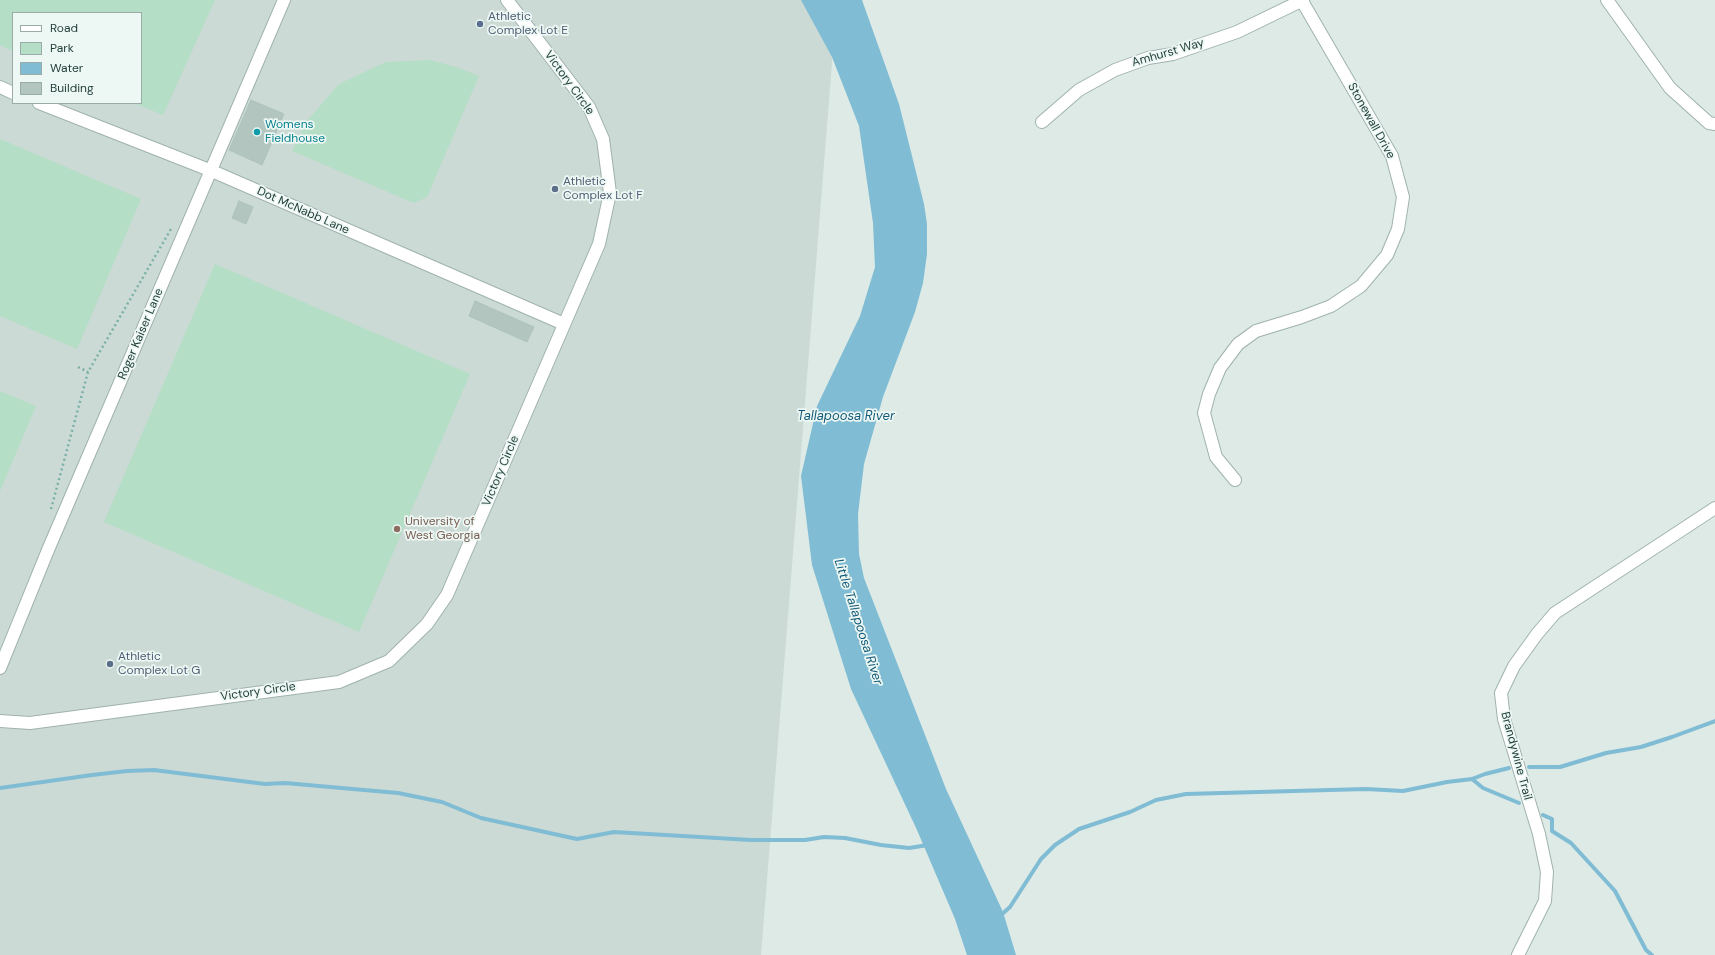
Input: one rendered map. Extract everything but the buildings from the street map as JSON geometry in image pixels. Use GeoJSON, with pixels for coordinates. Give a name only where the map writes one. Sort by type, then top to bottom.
{"type":"FeatureCollection","features":[{"type":"Feature","properties":{"kind":"street","name":"Roger Kaiser Lane"},"geometry":{"type":"LineString","coordinates":[[0,668],[54,535],[212,171],[284,0]]}},
{"type":"Feature","properties":{"kind":"street","name":"Victory Circle"},"geometry":{"type":"LineString","coordinates":[[0,721],[30,723],[339,682],[390,661],[427,624],[447,595],[599,244],[610,193],[603,139],[589,107],[507,0]]}},
{"type":"Feature","properties":{"kind":"street","name":"Amhurst Way"},"geometry":{"type":"LineString","coordinates":[[1042,122],[1079,90],[1115,70],[1148,58],[1173,54],[1237,32],[1303,0]]}},
{"type":"Feature","properties":{"kind":"street","name":"Stonewall Drive"},"geometry":{"type":"LineString","coordinates":[[1235,480],[1216,457],[1204,412],[1209,394],[1220,368],[1238,344],[1256,330],[1302,317],[1331,306],[1361,286],[1387,255],[1398,229],[1403,197],[1392,156],[1303,0]]}},
{"type":"Feature","properties":{"kind":"street"},"geometry":{"type":"LineString","coordinates":[[1606,0],[1670,88],[1709,123],[1715,124]]}},
{"type":"Feature","properties":{"kind":"street"},"geometry":{"type":"LineString","coordinates":[[0,88],[12,93]]}},
{"type":"Feature","properties":{"kind":"street","name":"Dot McNabb Lane"},"geometry":{"type":"LineString","coordinates":[[42,104],[212,171],[564,324]]}},
{"type":"Feature","properties":{"kind":"street","name":"Brandywine Trail"},"geometry":{"type":"LineString","coordinates":[[1518,955],[1545,901],[1547,872],[1539,834],[1504,719],[1501,693],[1514,666],[1536,634],[1555,613],[1715,508]]}},
{"type":"Feature","properties":{"kind":"path"},"geometry":{"type":"LineString","coordinates":[[50,510],[88,372],[174,224]]}},
{"type":"Feature","properties":{"kind":"path"},"geometry":{"type":"LineString","coordinates":[[78,367],[88,372]]}},
{"type":"Feature","properties":{"kind":"shaded area","name":"University of West Georgia"},"geometry":{"type":"Polygon","coordinates":[[[0,0],[837,0],[761,955],[0,955],[0,0]]]}},
{"type":"Feature","properties":{"kind":"green space"},"geometry":{"type":"Polygon","coordinates":[[[0,0],[215,0],[163,115],[136,104],[142,104],[142,12],[12,12],[12,51],[0,45],[0,0]]]}},
{"type":"Feature","properties":{"kind":"green space"},"geometry":{"type":"Polygon","coordinates":[[[430,60],[456,67],[479,76],[427,197],[414,203],[292,151],[307,121],[339,84],[386,62],[430,60]]]}},
{"type":"Feature","properties":{"kind":"green space"},"geometry":{"type":"Polygon","coordinates":[[[0,139],[141,199],[77,349],[0,316],[0,139]]]}},
{"type":"Feature","properties":{"kind":"green space"},"geometry":{"type":"Polygon","coordinates":[[[215,264],[470,374],[359,632],[104,522],[215,264]]]}},
{"type":"Feature","properties":{"kind":"green space"},"geometry":{"type":"Polygon","coordinates":[[[0,391],[36,406],[0,491],[0,391]]]}},
{"type":"Feature","properties":{"kind":"water","name":"Tallapoosa River"},"geometry":{"type":"Polygon","coordinates":[[[801,0],[862,0],[899,104],[924,204],[927,224],[927,254],[923,283],[915,312],[883,397],[864,464],[858,514],[859,554],[864,578],[946,789],[1003,912],[1016,955],[967,955],[955,919],[917,830],[851,689],[812,565],[801,476],[817,406],[860,316],[875,267],[873,223],[859,126],[832,57],[801,0]]]}},
{"type":"Feature","properties":{"kind":"waterway"},"geometry":{"type":"LineString","coordinates":[[1529,767],[1560,767],[1606,753],[1641,747],[1715,721]]}},
{"type":"Feature","properties":{"kind":"waterway"},"geometry":{"type":"LineString","coordinates":[[1000,916],[1010,907],[1041,859],[1055,845],[1079,829],[1130,812],[1156,800],[1186,794],[1366,789],[1403,791],[1447,782],[1472,779],[1509,768]]}},
{"type":"Feature","properties":{"kind":"waterway"},"geometry":{"type":"LineString","coordinates":[[0,788],[92,775],[154,770],[265,784],[285,783],[398,793],[442,802],[481,818],[577,839],[614,832],[751,840],[805,840],[824,837],[845,838],[881,845],[909,848],[928,845]]}},
{"type":"Feature","properties":{"kind":"waterway"},"geometry":{"type":"LineString","coordinates":[[1472,779],[1483,788],[1519,803]]}},
{"type":"Feature","properties":{"kind":"waterway"},"geometry":{"type":"LineString","coordinates":[[1543,815],[1552,819],[1552,831],[1571,843],[1615,891],[1646,950],[1652,955]]}},
{"type":"Feature","properties":{"kind":"place","name":"Athletic Complex Lot E"},"geometry":{"type":"Point","coordinates":[480,24]}},
{"type":"Feature","properties":{"kind":"place","name":"Womens Fieldhouse"},"geometry":{"type":"Point","coordinates":[257,132]}},
{"type":"Feature","properties":{"kind":"place","name":"Athletic Complex Lot F"},"geometry":{"type":"Point","coordinates":[555,189]}},
{"type":"Feature","properties":{"kind":"place","name":"University of West Georgia"},"geometry":{"type":"Point","coordinates":[397,529]}},
{"type":"Feature","properties":{"kind":"place","name":"Athletic Complex Lot G"},"geometry":{"type":"Point","coordinates":[110,664]}},
{"type":"Feature","properties":{"kind":"water label","name":"Little Tallapoosa River"},"geometry":{"type":"Point","coordinates":[858,622]}}]}
